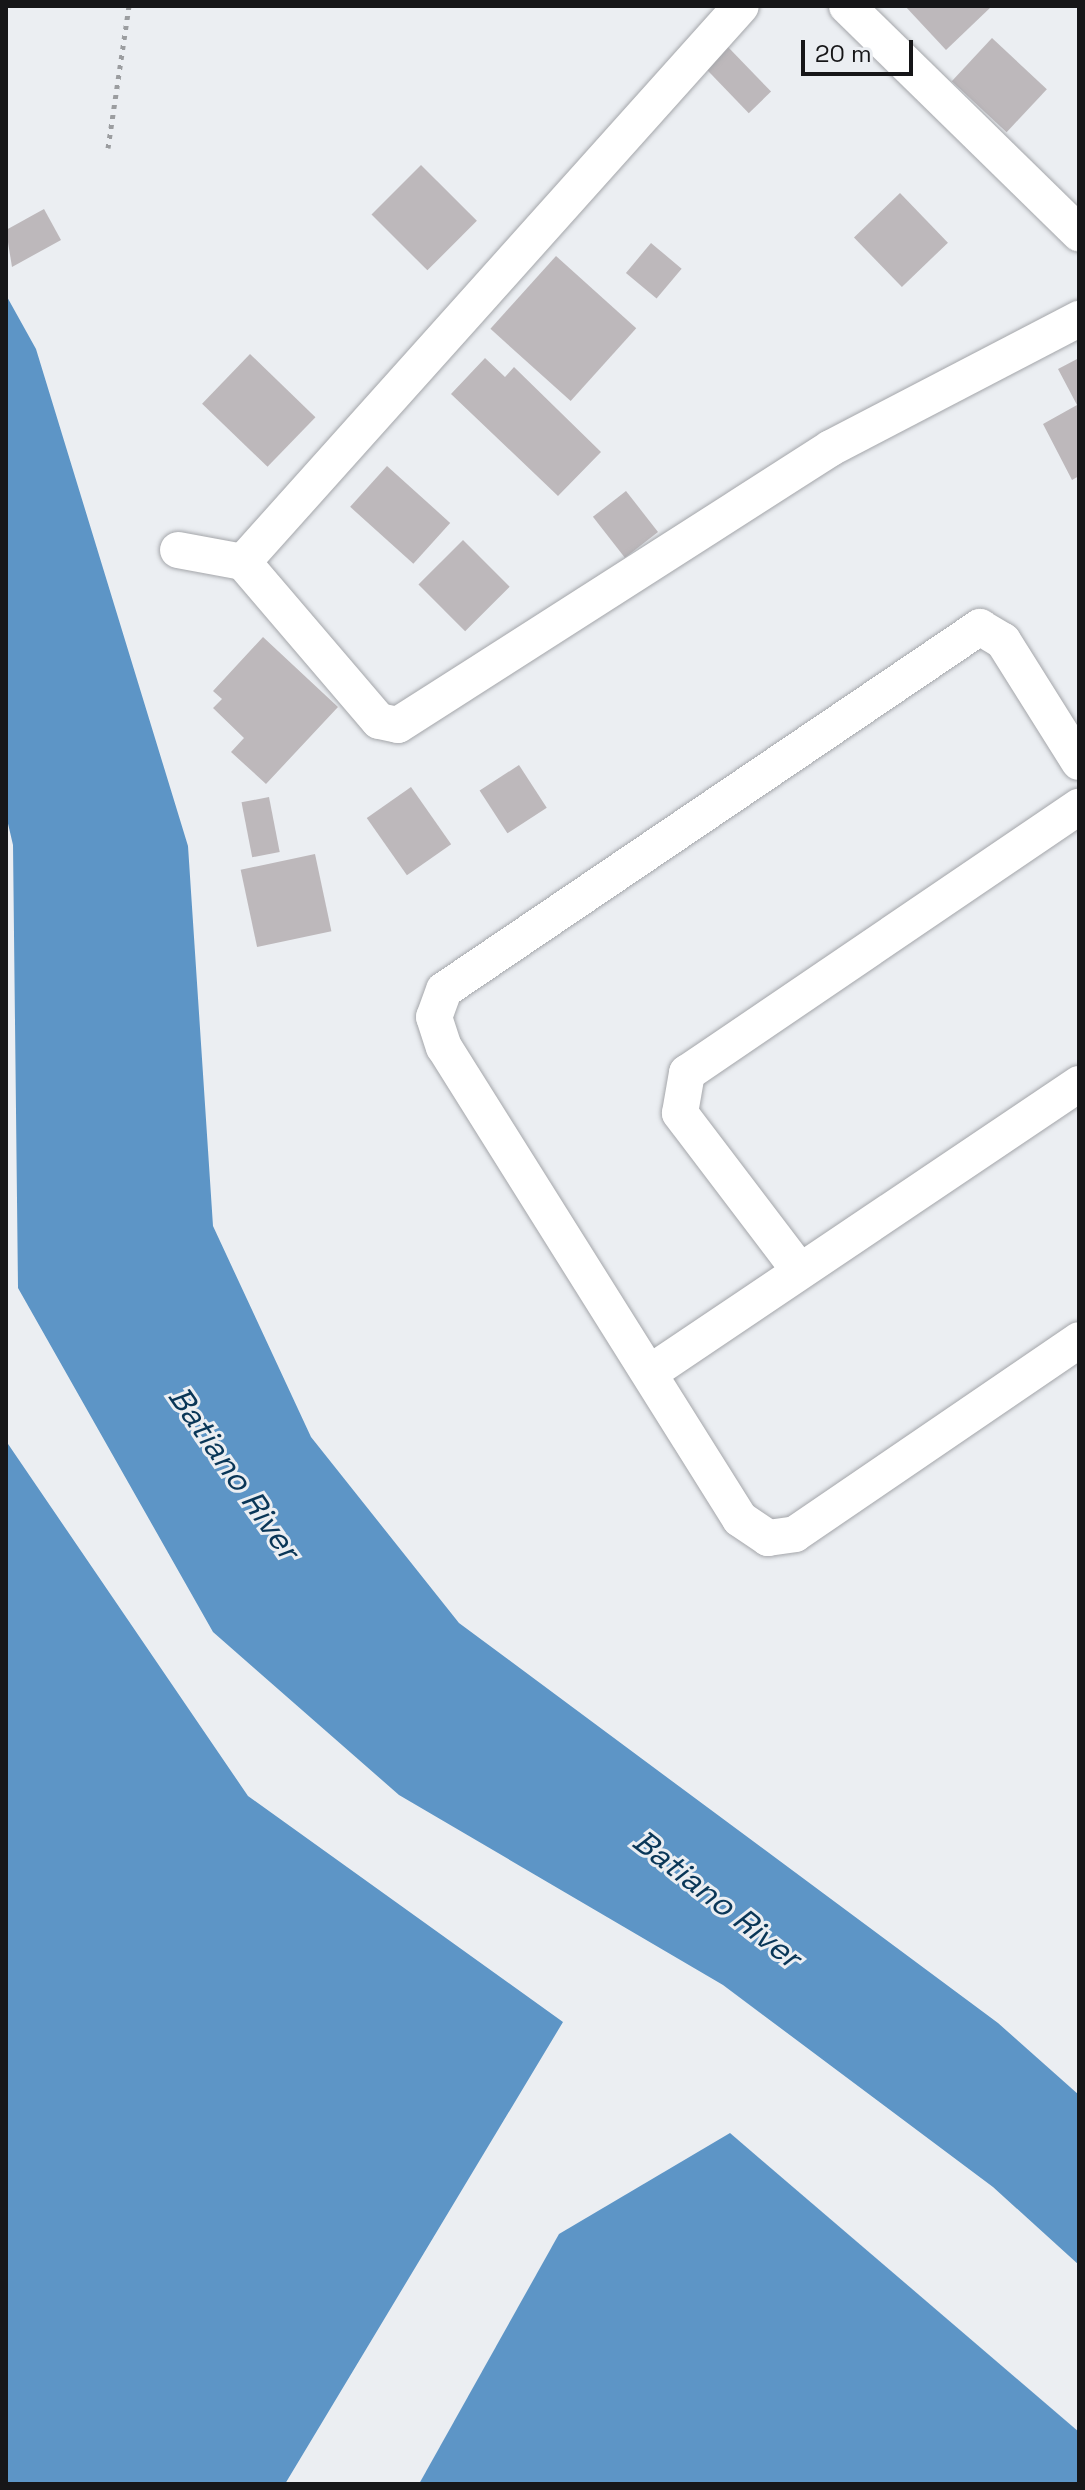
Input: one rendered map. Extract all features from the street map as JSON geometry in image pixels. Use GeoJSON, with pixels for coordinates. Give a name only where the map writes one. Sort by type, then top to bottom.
{"type":"FeatureCollection","features":[{"type":"Feature","properties":{"kind":"street"},"geometry":{"type":"LineString","coordinates":[[243,562],[741,6]]}},
{"type":"Feature","properties":{"kind":"street"},"geometry":{"type":"LineString","coordinates":[[847,6],[1079,233]]}},
{"type":"Feature","properties":{"kind":"street"},"geometry":{"type":"LineString","coordinates":[[178,550],[243,562],[379,721],[398,725],[831,448],[1079,319]]}},
{"type":"Feature","properties":{"kind":"street"},"geometry":{"type":"LineString","coordinates":[[1079,762],[1003,641],[980,627],[444,990],[434,1017],[444,1047],[651,1372],[740,1519],[768,1538],[795,1534],[1079,1340]]}},
{"type":"Feature","properties":{"kind":"street"},"geometry":{"type":"LineString","coordinates":[[799,1270],[680,1113],[687,1073],[1079,807]]}},
{"type":"Feature","properties":{"kind":"street"},"geometry":{"type":"LineString","coordinates":[[651,1372],[1079,1084]]}},
{"type":"Feature","properties":{"kind":"path"},"geometry":{"type":"LineString","coordinates":[[108,148],[129,6]]}},
{"type":"Feature","properties":{"kind":"water","name":"Batiano River"},"geometry":{"type":"Polygon","coordinates":[[[6,295],[36,349],[188,846],[213,1226],[311,1437],[459,1623],[998,2023],[1079,2095],[1079,2265],[993,2187],[723,1985],[399,1795],[213,1632],[18,1288],[13,845],[6,815],[6,295]]]}},
{"type":"Feature","properties":{"kind":"water"},"geometry":{"type":"Polygon","coordinates":[[[6,1441],[248,1796],[563,2022],[285,2484],[6,2484],[6,1441]]]}},
{"type":"Feature","properties":{"kind":"water"},"geometry":{"type":"Polygon","coordinates":[[[730,2133],[1079,2432],[1079,2484],[419,2484],[559,2234],[730,2133]]]}},
{"type":"Feature","properties":{"kind":"building"},"geometry":{"type":"Polygon","coordinates":[[[905,6],[992,6],[946,50],[905,6]]]}},
{"type":"Feature","properties":{"kind":"building"},"geometry":{"type":"Polygon","coordinates":[[[992,38],[1047,89],[1007,132],[952,81],[992,38]]]}},
{"type":"Feature","properties":{"kind":"building"},"geometry":{"type":"Polygon","coordinates":[[[728,47],[771,92],[749,113],[706,69],[728,47]]]}},
{"type":"Feature","properties":{"kind":"building"},"geometry":{"type":"Polygon","coordinates":[[[421,165],[477,221],[427,270],[372,214],[421,165]]]}},
{"type":"Feature","properties":{"kind":"building"},"geometry":{"type":"Polygon","coordinates":[[[900,193],[948,243],[902,287],[854,237],[900,193]]]}},
{"type":"Feature","properties":{"kind":"building"},"geometry":{"type":"Polygon","coordinates":[[[44,209],[61,240],[12,267],[6,230],[44,209]]]}},
{"type":"Feature","properties":{"kind":"building"},"geometry":{"type":"Polygon","coordinates":[[[651,243],[682,269],[657,299],[626,273],[651,243]]]}},
{"type":"Feature","properties":{"kind":"building"},"geometry":{"type":"Polygon","coordinates":[[[556,256],[636,328],[571,401],[490,329],[556,256]]]}},
{"type":"Feature","properties":{"kind":"building"},"geometry":{"type":"Polygon","coordinates":[[[250,354],[315,417],[268,467],[202,404],[250,354]]]}},
{"type":"Feature","properties":{"kind":"building"},"geometry":{"type":"Polygon","coordinates":[[[485,358],[505,377],[514,367],[601,452],[558,496],[451,394],[485,358]]]}},
{"type":"Feature","properties":{"kind":"building"},"geometry":{"type":"Polygon","coordinates":[[[1079,358],[1079,476],[1072,480],[1043,424],[1077,405],[1058,369],[1079,358]]]}},
{"type":"Feature","properties":{"kind":"building"},"geometry":{"type":"Polygon","coordinates":[[[387,466],[450,523],[413,564],[350,507],[387,466]]]}},
{"type":"Feature","properties":{"kind":"building"},"geometry":{"type":"Polygon","coordinates":[[[626,491],[658,532],[625,558],[593,517],[626,491]]]}},
{"type":"Feature","properties":{"kind":"building"},"geometry":{"type":"Polygon","coordinates":[[[463,540],[510,587],[465,631],[418,585],[463,540]]]}},
{"type":"Feature","properties":{"kind":"building"},"geometry":{"type":"Polygon","coordinates":[[[263,637],[338,707],[266,784],[231,752],[244,738],[213,708],[222,699],[213,691],[263,637]]]}},
{"type":"Feature","properties":{"kind":"building"},"geometry":{"type":"Polygon","coordinates":[[[519,765],[547,808],[507,833],[480,791],[519,765]]]}},
{"type":"Feature","properties":{"kind":"building"},"geometry":{"type":"Polygon","coordinates":[[[411,787],[451,844],[407,875],[367,818],[411,787]]]}},
{"type":"Feature","properties":{"kind":"building"},"geometry":{"type":"Polygon","coordinates":[[[269,797],[280,852],[252,857],[242,802],[269,797]]]}},
{"type":"Feature","properties":{"kind":"building"},"geometry":{"type":"Polygon","coordinates":[[[315,854],[331,931],[257,947],[241,870],[315,854]]]}}]}
